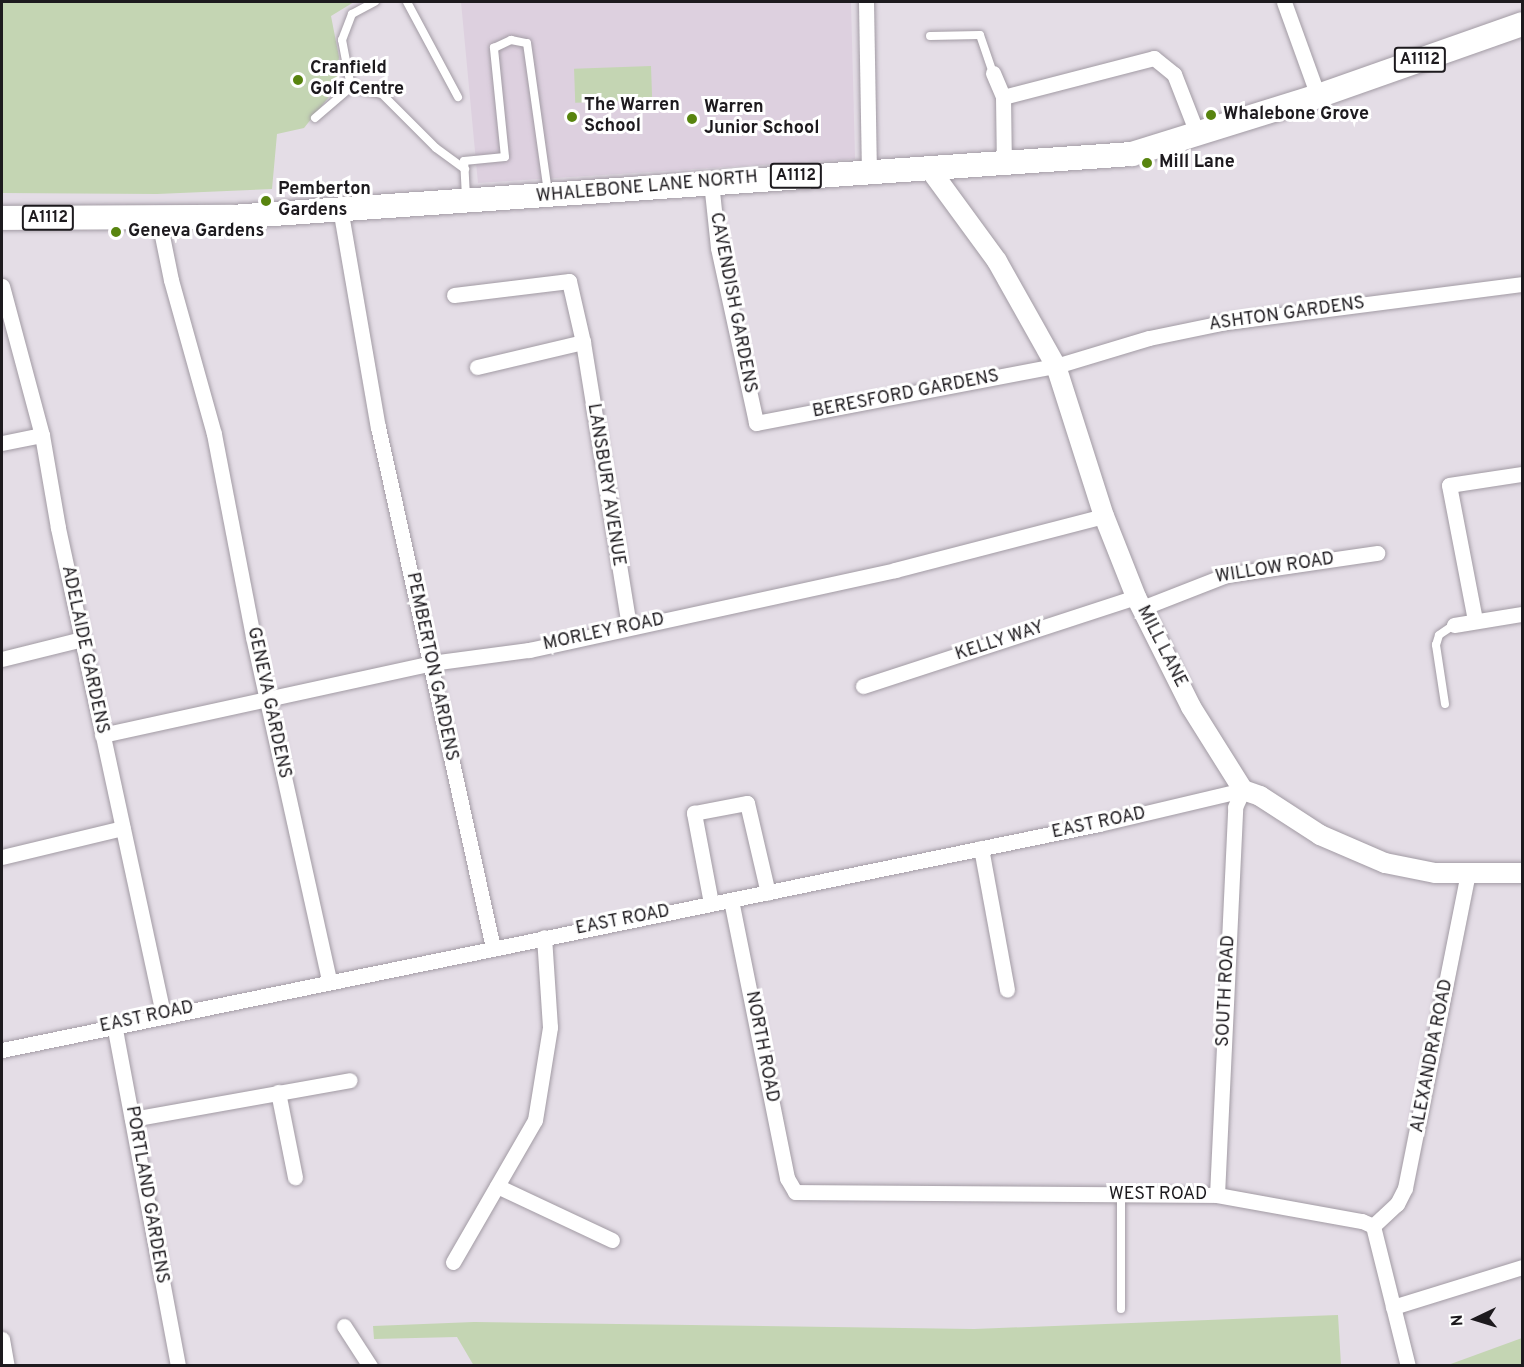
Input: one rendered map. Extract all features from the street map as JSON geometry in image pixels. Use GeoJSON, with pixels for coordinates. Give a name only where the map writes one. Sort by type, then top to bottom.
{"type":"FeatureCollection","features":[{"type":"Feature","properties":{"kind":"main road","name":"WHALEBONE LANE NORTH"},"geometry":{"type":"LineString","coordinates":[[2,218],[231,216],[466,201],[547,186],[711,182],[869,171],[1004,165],[1132,154],[1318,96],[1522,24]]}},
{"type":"Feature","properties":{"kind":"street"},"geometry":{"type":"LineString","coordinates":[[866,2],[869,171]]}},
{"type":"Feature","properties":{"kind":"street"},"geometry":{"type":"LineString","coordinates":[[1284,2],[1290,24],[1297,32],[1318,96]]}},
{"type":"Feature","properties":{"kind":"street"},"geometry":{"type":"LineString","coordinates":[[1003,97],[1154,58],[1174,74],[1197,133]]}},
{"type":"Feature","properties":{"kind":"street"},"geometry":{"type":"LineString","coordinates":[[993,73],[1003,97],[1004,165]]}},
{"type":"Feature","properties":{"kind":"street","name":"MILL LANE"},"geometry":{"type":"LineString","coordinates":[[929,168],[997,261],[1056,366],[1104,516],[1139,602],[1191,707],[1243,789]]}},
{"type":"Feature","properties":{"kind":"street","name":"CAVENDISH GARDENS"},"geometry":{"type":"LineString","coordinates":[[711,182],[718,248],[756,423]]}},
{"type":"Feature","properties":{"kind":"street","name":"PEMBERTON GARDENS"},"geometry":{"type":"LineString","coordinates":[[340,208],[378,427],[493,948]]}},
{"type":"Feature","properties":{"kind":"street","name":"GENEVA GARDENS"},"geometry":{"type":"LineString","coordinates":[[158,216],[171,280],[214,434],[267,701],[329,980]]}},
{"type":"Feature","properties":{"kind":"street","name":"LANSBURY AVENUE"},"geometry":{"type":"LineString","coordinates":[[454,295],[569,281],[583,342],[629,627]]}},
{"type":"Feature","properties":{"kind":"street","name":"ASHTON GARDENS"},"geometry":{"type":"LineString","coordinates":[[1056,366],[1149,338],[1226,322],[1522,284]]}},
{"type":"Feature","properties":{"kind":"street","name":"ADELAIDE GARDENS"},"geometry":{"type":"LineString","coordinates":[[2,286],[42,435],[102,735],[163,1014]]}},
{"type":"Feature","properties":{"kind":"street"},"geometry":{"type":"LineString","coordinates":[[477,367],[583,342]]}},
{"type":"Feature","properties":{"kind":"street","name":"BERESFORD GARDENS"},"geometry":{"type":"LineString","coordinates":[[756,423],[1056,366]]}},
{"type":"Feature","properties":{"kind":"street"},"geometry":{"type":"LineString","coordinates":[[2,443],[42,435]]}},
{"type":"Feature","properties":{"kind":"street"},"geometry":{"type":"LineString","coordinates":[[1475,620],[1449,485],[1522,474]]}},
{"type":"Feature","properties":{"kind":"street","name":"MORLEY ROAD"},"geometry":{"type":"LineString","coordinates":[[102,735],[267,701],[431,663],[529,650],[895,570],[1104,516]]}},
{"type":"Feature","properties":{"kind":"street","name":"WILLOW ROAD"},"geometry":{"type":"LineString","coordinates":[[1139,602],[1226,575],[1377,553]]}},
{"type":"Feature","properties":{"kind":"street","name":"KELLY WAY"},"geometry":{"type":"LineString","coordinates":[[863,686],[1139,602]]}},
{"type":"Feature","properties":{"kind":"street"},"geometry":{"type":"LineString","coordinates":[[1454,625],[1522,614]]}},
{"type":"Feature","properties":{"kind":"street"},"geometry":{"type":"LineString","coordinates":[[2,659],[82,639]]}},
{"type":"Feature","properties":{"kind":"street"},"geometry":{"type":"LineString","coordinates":[[1243,789],[1260,796],[1320,835],[1385,863],[1416,871],[1468,874],[1522,873]]}},
{"type":"Feature","properties":{"kind":"street","name":"EAST ROAD"},"geometry":{"type":"LineString","coordinates":[[2,1050],[114,1024],[768,893],[1193,804],[1243,789]]}},
{"type":"Feature","properties":{"kind":"street","name":"SOUTH ROAD"},"geometry":{"type":"LineString","coordinates":[[1217,1195],[1236,807],[1243,789]]}},
{"type":"Feature","properties":{"kind":"street"},"geometry":{"type":"LineString","coordinates":[[711,903],[694,813],[747,803],[768,893]]}},
{"type":"Feature","properties":{"kind":"street"},"geometry":{"type":"LineString","coordinates":[[2,857],[123,828]]}},
{"type":"Feature","properties":{"kind":"street"},"geometry":{"type":"LineString","coordinates":[[981,848],[1007,990]]}},
{"type":"Feature","properties":{"kind":"street","name":"ALEXANDRA ROAD"},"geometry":{"type":"LineString","coordinates":[[1373,1226],[1397,1204],[1406,1188],[1468,874]]}},
{"type":"Feature","properties":{"kind":"street","name":"NORTH ROAD"},"geometry":{"type":"LineString","coordinates":[[731,900],[787,1178],[795,1192]]}},
{"type":"Feature","properties":{"kind":"street"},"geometry":{"type":"LineString","coordinates":[[453,1262],[535,1120],[550,1027],[544,937]]}},
{"type":"Feature","properties":{"kind":"street","name":"PORTLAND GARDENS"},"geometry":{"type":"LineString","coordinates":[[114,1024],[178,1365]]}},
{"type":"Feature","properties":{"kind":"street"},"geometry":{"type":"LineString","coordinates":[[132,1119],[350,1080]]}},
{"type":"Feature","properties":{"kind":"street"},"geometry":{"type":"LineString","coordinates":[[279,1092],[295,1178]]}},
{"type":"Feature","properties":{"kind":"street"},"geometry":{"type":"LineString","coordinates":[[497,1186],[612,1240]]}},
{"type":"Feature","properties":{"kind":"street","name":"WEST ROAD"},"geometry":{"type":"LineString","coordinates":[[795,1192],[1217,1195],[1373,1226]]}},
{"type":"Feature","properties":{"kind":"street"},"geometry":{"type":"LineString","coordinates":[[1373,1226],[1408,1365]]}},
{"type":"Feature","properties":{"kind":"street"},"geometry":{"type":"LineString","coordinates":[[1393,1307],[1522,1267]]}},
{"type":"Feature","properties":{"kind":"street"},"geometry":{"type":"LineString","coordinates":[[344,1326],[370,1365]]}},
{"type":"Feature","properties":{"kind":"street"},"geometry":{"type":"LineString","coordinates":[[2,1339],[7,1365]]}},
{"type":"Feature","properties":{"kind":"lane"},"geometry":{"type":"LineString","coordinates":[[351,87],[342,40],[352,14],[375,2]]}},
{"type":"Feature","properties":{"kind":"lane"},"geometry":{"type":"LineString","coordinates":[[407,2],[458,97]]}},
{"type":"Feature","properties":{"kind":"lane"},"geometry":{"type":"LineString","coordinates":[[930,36],[980,35],[993,73]]}},
{"type":"Feature","properties":{"kind":"lane"},"geometry":{"type":"LineString","coordinates":[[466,201],[464,160],[505,157],[494,48],[499,43],[523,40],[527,43],[547,186]]}},
{"type":"Feature","properties":{"kind":"lane"},"geometry":{"type":"LineString","coordinates":[[315,118],[351,87]]}},
{"type":"Feature","properties":{"kind":"lane"},"geometry":{"type":"LineString","coordinates":[[351,87],[382,94],[436,148],[465,169]]}},
{"type":"Feature","properties":{"kind":"lane"},"geometry":{"type":"LineString","coordinates":[[1444,704],[1436,645],[1439,635],[1454,625]]}},
{"type":"Feature","properties":{"kind":"lane"},"geometry":{"type":"LineString","coordinates":[[1121,1195],[1121,1308]]}},
{"type":"Feature","properties":{"kind":"shaded area"},"geometry":{"type":"Polygon","coordinates":[[[461,2],[851,2],[855,159],[478,183],[461,2]]]}},
{"type":"Feature","properties":{"kind":"green space"},"geometry":{"type":"Polygon","coordinates":[[[2,2],[354,2],[331,16],[339,57],[336,88],[304,128],[277,134],[272,189],[157,194],[2,193],[2,2]]]}},
{"type":"Feature","properties":{"kind":"green space"},"geometry":{"type":"Polygon","coordinates":[[[651,66],[652,100],[575,103],[574,69],[651,66]]]}},
{"type":"Feature","properties":{"kind":"green space"},"geometry":{"type":"Polygon","coordinates":[[[1338,1315],[1341,1365],[474,1366],[457,1337],[374,1339],[373,1326],[474,1322],[974,1329],[1338,1315]]]}},
{"type":"Feature","properties":{"kind":"green space"},"geometry":{"type":"Polygon","coordinates":[[[1522,1338],[1522,1365],[1448,1365],[1522,1338]]]}},
{"type":"Feature","properties":{"kind":"place","name":"Cranfield Golf Centre"},"geometry":{"type":"Point","coordinates":[298,80]}},
{"type":"Feature","properties":{"kind":"place","name":"Whalebone Grove"},"geometry":{"type":"Point","coordinates":[1211,115]}},
{"type":"Feature","properties":{"kind":"place","name":"The Warren School"},"geometry":{"type":"Point","coordinates":[572,117]}},
{"type":"Feature","properties":{"kind":"place","name":"Warren Junior School"},"geometry":{"type":"Point","coordinates":[692,119]}},
{"type":"Feature","properties":{"kind":"place","name":"Mill Lane"},"geometry":{"type":"Point","coordinates":[1147,163]}},
{"type":"Feature","properties":{"kind":"place","name":"Pemberton Gardens"},"geometry":{"type":"Point","coordinates":[266,201]}},
{"type":"Feature","properties":{"kind":"place","name":"Geneva Gardens"},"geometry":{"type":"Point","coordinates":[116,232]}}]}
